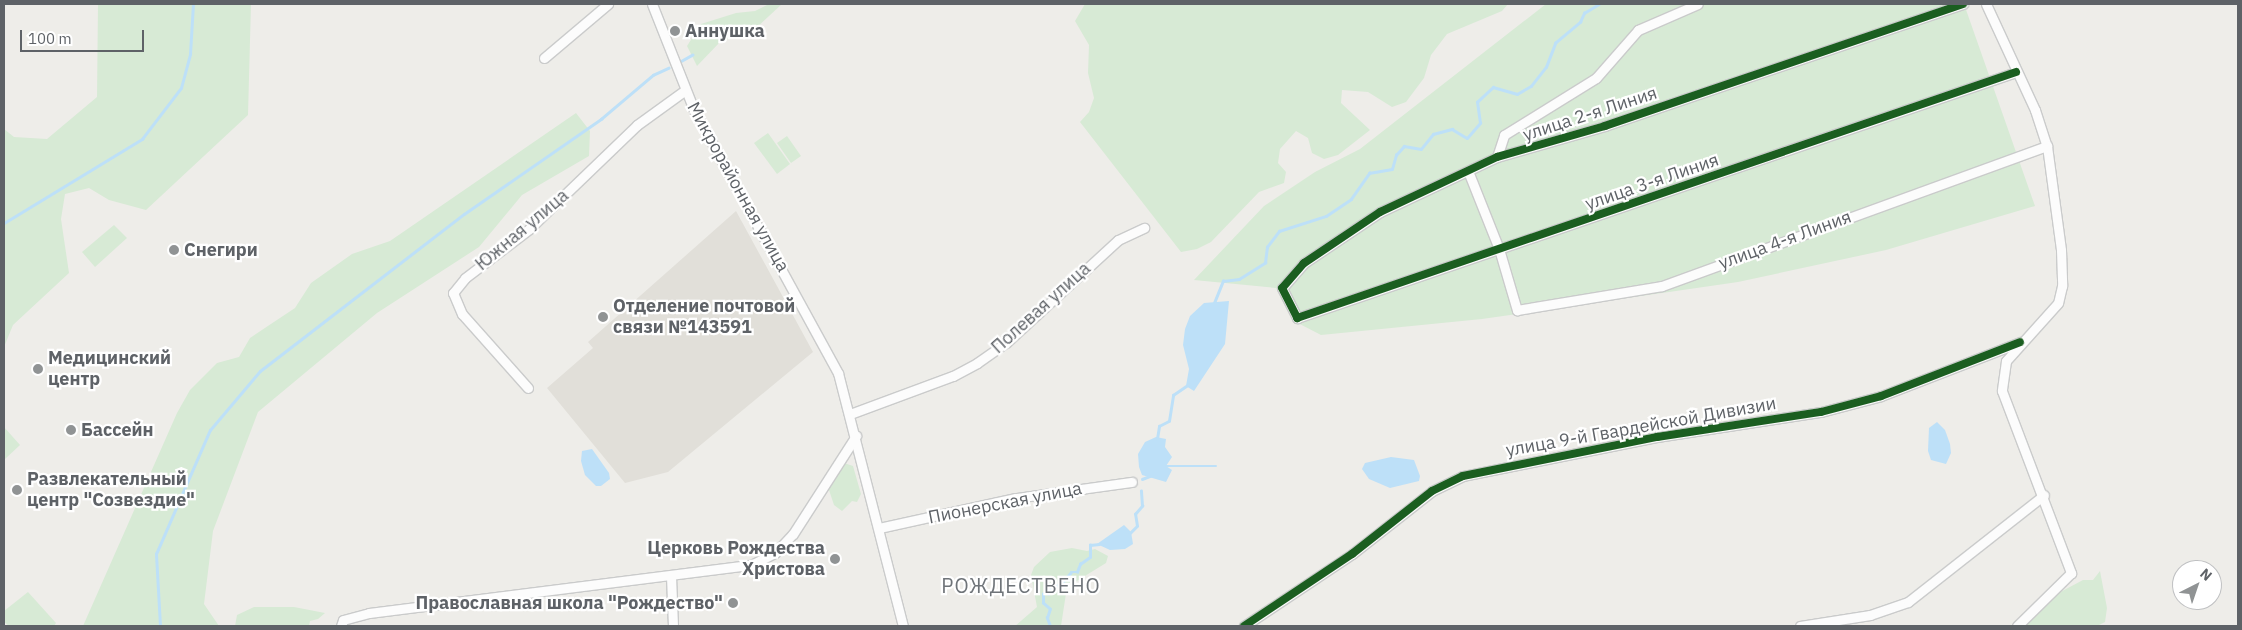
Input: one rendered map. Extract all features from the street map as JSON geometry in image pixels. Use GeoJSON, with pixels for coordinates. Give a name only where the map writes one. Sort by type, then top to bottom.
{"type":"FeatureCollection","features":[{"type":"Feature","properties":{"kind":"street"},"geometry":{"type":"LineString","coordinates":[[544,58],[608,4]]}},
{"type":"Feature","properties":{"kind":"street","name":"Микрорайонная улица"},"geometry":{"type":"LineString","coordinates":[[652,4],[684,91],[838,374],[856,436],[902,626]]}},
{"type":"Feature","properties":{"kind":"street"},"geometry":{"type":"LineString","coordinates":[[1497,158],[1504,135],[1596,78],[1638,30],[1698,4]]}},
{"type":"Feature","properties":{"kind":"street","name":"улица 2-я Линия"},"geometry":{"type":"LineString","coordinates":[[1297,318],[1282,288],[1304,263],[1380,212],[1468,170],[1497,158],[1605,126],[1964,4]]}},
{"type":"Feature","properties":{"kind":"street"},"geometry":{"type":"LineString","coordinates":[[1986,4],[2047,146],[2054,181],[2062,286],[2058,303],[2046,319],[2020,342],[2006,361],[2002,391],[2044,495],[2071,574],[2016,626]]}},
{"type":"Feature","properties":{"kind":"street","name":"улица 3-я Линия"},"geometry":{"type":"LineString","coordinates":[[1297,318],[2016,72]]}},
{"type":"Feature","properties":{"kind":"street","name":"Южная улица"},"geometry":{"type":"LineString","coordinates":[[528,388],[462,314],[453,293],[465,278],[529,229],[637,125],[684,91]]}},
{"type":"Feature","properties":{"kind":"street","name":"улица 4-я Линия"},"geometry":{"type":"LineString","coordinates":[[1499,250],[1517,310],[1662,286],[2047,146]]}},
{"type":"Feature","properties":{"kind":"street"},"geometry":{"type":"LineString","coordinates":[[1468,170],[1499,250]]}},
{"type":"Feature","properties":{"kind":"street","name":"Полевая улица"},"geometry":{"type":"LineString","coordinates":[[850,414],[953,376],[977,363],[1006,343],[1118,240],[1144,228]]}},
{"type":"Feature","properties":{"kind":"street","name":"улица 9-й Гвардейской Дивизии"},"geometry":{"type":"LineString","coordinates":[[1244,626],[1352,554],[1432,491],[1463,476],[1656,436],[1821,412],[1881,396],[2020,342]]}},
{"type":"Feature","properties":{"kind":"street"},"geometry":{"type":"LineString","coordinates":[[342,623],[369,613],[751,565],[775,553],[803,519],[856,436]]}},
{"type":"Feature","properties":{"kind":"street","name":"Пионерская улица"},"geometry":{"type":"LineString","coordinates":[[879,528],[1016,498],[1132,482]]}},
{"type":"Feature","properties":{"kind":"street"},"geometry":{"type":"LineString","coordinates":[[1800,626],[1870,615],[1908,602],[2044,495]]}},
{"type":"Feature","properties":{"kind":"street"},"geometry":{"type":"LineString","coordinates":[[671,576],[673,626]]}},
{"type":"Feature","properties":{"kind":"shaded area"},"geometry":{"type":"Polygon","coordinates":[[[736,211],[813,352],[668,472],[625,483],[547,388],[593,348],[588,342],[736,211]]]}},
{"type":"Feature","properties":{"kind":"green space"},"geometry":{"type":"Polygon","coordinates":[[[98,4],[251,4],[248,115],[146,210],[109,200],[89,188],[65,194],[61,219],[69,273],[13,325],[4,347],[4,129],[14,137],[47,139],[97,97],[98,4]]]}},
{"type":"Feature","properties":{"kind":"green space"},"geometry":{"type":"Polygon","coordinates":[[[769,4],[782,4],[754,30],[720,42],[697,66],[687,46],[701,24],[736,13],[755,11],[769,4]]]}},
{"type":"Feature","properties":{"kind":"green space"},"geometry":{"type":"Polygon","coordinates":[[[1085,4],[1508,4],[1502,11],[1447,34],[1431,55],[1424,78],[1406,102],[1392,107],[1368,92],[1342,90],[1341,103],[1370,130],[1338,155],[1324,159],[1312,153],[1308,138],[1296,131],[1280,149],[1278,163],[1286,172],[1284,183],[1259,192],[1211,242],[1197,249],[1181,252],[1080,122],[1089,112],[1094,98],[1088,73],[1089,45],[1075,21],[1085,4]]]}},
{"type":"Feature","properties":{"kind":"green space"},"geometry":{"type":"Polygon","coordinates":[[[1546,4],[1964,4],[2035,206],[1886,250],[1738,282],[1482,319],[1321,335],[1292,320],[1276,288],[1194,280],[1264,206],[1315,172],[1360,149],[1546,4]]]}},
{"type":"Feature","properties":{"kind":"green space"},"geometry":{"type":"Polygon","coordinates":[[[576,113],[590,131],[589,156],[522,195],[479,247],[377,313],[258,412],[213,531],[204,604],[219,626],[83,626],[177,413],[190,390],[217,363],[239,357],[250,338],[295,308],[311,283],[352,254],[390,241],[576,113]]]}},
{"type":"Feature","properties":{"kind":"green space"},"geometry":{"type":"Polygon","coordinates":[[[768,133],[790,164],[777,174],[754,143],[768,133]]]}},
{"type":"Feature","properties":{"kind":"green space"},"geometry":{"type":"Polygon","coordinates":[[[787,136],[801,156],[791,163],[777,143],[787,136]]]}},
{"type":"Feature","properties":{"kind":"green space"},"geometry":{"type":"Polygon","coordinates":[[[114,225],[127,238],[95,267],[82,252],[114,225]]]}},
{"type":"Feature","properties":{"kind":"green space"},"geometry":{"type":"Polygon","coordinates":[[[4,427],[20,445],[4,460],[4,427]]]}},
{"type":"Feature","properties":{"kind":"green space"},"geometry":{"type":"Polygon","coordinates":[[[844,463],[853,466],[861,494],[857,502],[852,501],[842,511],[834,505],[828,487],[844,463]]]}},
{"type":"Feature","properties":{"kind":"green space"},"geometry":{"type":"Polygon","coordinates":[[[1072,548],[1087,551],[1095,549],[1108,556],[1106,563],[1067,587],[1061,626],[1015,626],[1037,607],[1031,575],[1034,567],[1050,552],[1072,548]]]}},
{"type":"Feature","properties":{"kind":"green space"},"geometry":{"type":"Polygon","coordinates":[[[2100,571],[2107,608],[2105,622],[2097,626],[2022,626],[2051,597],[2083,580],[2093,580],[2100,571]]]}},
{"type":"Feature","properties":{"kind":"green space"},"geometry":{"type":"Polygon","coordinates":[[[28,592],[56,623],[54,626],[9,626],[4,622],[4,611],[28,592]]]}},
{"type":"Feature","properties":{"kind":"green space"},"geometry":{"type":"Polygon","coordinates":[[[254,607],[294,607],[325,613],[318,619],[310,621],[309,626],[235,626],[237,615],[254,607]]]}},
{"type":"Feature","properties":{"kind":"water"},"geometry":{"type":"Polygon","coordinates":[[[1229,301],[1225,344],[1194,391],[1186,386],[1189,369],[1183,345],[1185,329],[1190,316],[1204,303],[1229,301]]]}},
{"type":"Feature","properties":{"kind":"water"},"geometry":{"type":"Polygon","coordinates":[[[1937,422],[1945,430],[1950,444],[1951,453],[1946,464],[1931,460],[1928,451],[1929,428],[1937,422]]]}},
{"type":"Feature","properties":{"kind":"water"},"geometry":{"type":"Polygon","coordinates":[[[1156,437],[1166,439],[1165,447],[1172,457],[1166,466],[1172,470],[1166,482],[1142,475],[1139,467],[1138,454],[1145,442],[1156,437]]]}},
{"type":"Feature","properties":{"kind":"water"},"geometry":{"type":"Polygon","coordinates":[[[592,449],[609,473],[610,479],[601,486],[596,486],[585,475],[581,461],[582,451],[592,449]]]}},
{"type":"Feature","properties":{"kind":"water"},"geometry":{"type":"Polygon","coordinates":[[[1391,457],[1414,460],[1420,476],[1419,481],[1390,488],[1369,479],[1362,469],[1365,463],[1391,457]]]}},
{"type":"Feature","properties":{"kind":"water"},"geometry":{"type":"Polygon","coordinates":[[[1124,525],[1131,532],[1133,544],[1125,549],[1110,550],[1097,544],[1124,525]]]}},
{"type":"Feature","properties":{"kind":"waterway"},"geometry":{"type":"LineString","coordinates":[[4,223],[142,139],[181,88],[190,54],[193,4]]}},
{"type":"Feature","properties":{"kind":"waterway"},"geometry":{"type":"LineString","coordinates":[[1214,303],[1223,281],[1239,279],[1265,263],[1267,247],[1279,231],[1326,216],[1351,199],[1369,173],[1392,169],[1396,155],[1404,146],[1421,149],[1433,134],[1452,129],[1467,138],[1480,123],[1477,102],[1493,87],[1517,94],[1531,86],[1546,67],[1555,43],[1580,22],[1584,13],[1599,4]]}},
{"type":"Feature","properties":{"kind":"waterway"},"geometry":{"type":"LineString","coordinates":[[681,61],[692,55]]}},
{"type":"Feature","properties":{"kind":"waterway"},"geometry":{"type":"LineString","coordinates":[[160,626],[156,554],[210,430],[260,371],[464,214],[601,119],[653,75],[668,68]]}},
{"type":"Feature","properties":{"kind":"waterway"},"geometry":{"type":"LineString","coordinates":[[1157,439],[1159,426],[1169,421],[1173,395],[1188,385]]}},
{"type":"Feature","properties":{"kind":"waterway"},"geometry":{"type":"LineString","coordinates":[[1166,466],[1216,466]]}},
{"type":"Feature","properties":{"kind":"waterway"},"geometry":{"type":"LineString","coordinates":[[1142,479],[1150,476]]}},
{"type":"Feature","properties":{"kind":"waterway"},"geometry":{"type":"LineString","coordinates":[[1129,534],[1137,526],[1135,514],[1142,506],[1141,491]]}},
{"type":"Feature","properties":{"kind":"waterway"},"geometry":{"type":"LineString","coordinates":[[1050,626],[1047,618],[1050,609],[1043,603],[1043,594],[1048,594],[1052,584],[1059,586],[1071,572],[1077,572],[1080,564],[1090,557],[1090,545],[1099,544]]}},
{"type":"Feature","properties":{"kind":"cycle path"},"geometry":{"type":"LineString","coordinates":[[1963,4],[1605,126],[1497,157],[1380,212],[1304,263],[1282,288],[1297,318],[2016,72]]}},
{"type":"Feature","properties":{"kind":"cycle path"},"geometry":{"type":"LineString","coordinates":[[1244,626],[1352,554],[1432,491],[1463,476],[1657,437],[1821,412],[1881,396],[2020,342]]}},
{"type":"Feature","properties":{"kind":"place","name":"Аннушка"},"geometry":{"type":"Point","coordinates":[675,31]}},
{"type":"Feature","properties":{"kind":"place","name":"Снегири"},"geometry":{"type":"Point","coordinates":[174,250]}},
{"type":"Feature","properties":{"kind":"place","name":"Отделение почтовой связи №143591"},"geometry":{"type":"Point","coordinates":[603,317]}},
{"type":"Feature","properties":{"kind":"place","name":"Медицинский центр"},"geometry":{"type":"Point","coordinates":[38,369]}},
{"type":"Feature","properties":{"kind":"place","name":"Бассейн"},"geometry":{"type":"Point","coordinates":[71,430]}},
{"type":"Feature","properties":{"kind":"place","name":"Развлекательный центр \"Созвездие\""},"geometry":{"type":"Point","coordinates":[17,490]}},
{"type":"Feature","properties":{"kind":"place","name":"Церковь Рождества Христова"},"geometry":{"type":"Point","coordinates":[835,559]}},
{"type":"Feature","properties":{"kind":"place","name":"Православная школа \"Рождество\""},"geometry":{"type":"Point","coordinates":[733,603]}},
{"type":"Feature","properties":{"kind":"district","name":"РОЖДЕСТВЕНО"},"geometry":{"type":"Point","coordinates":[1021,585]}}]}
